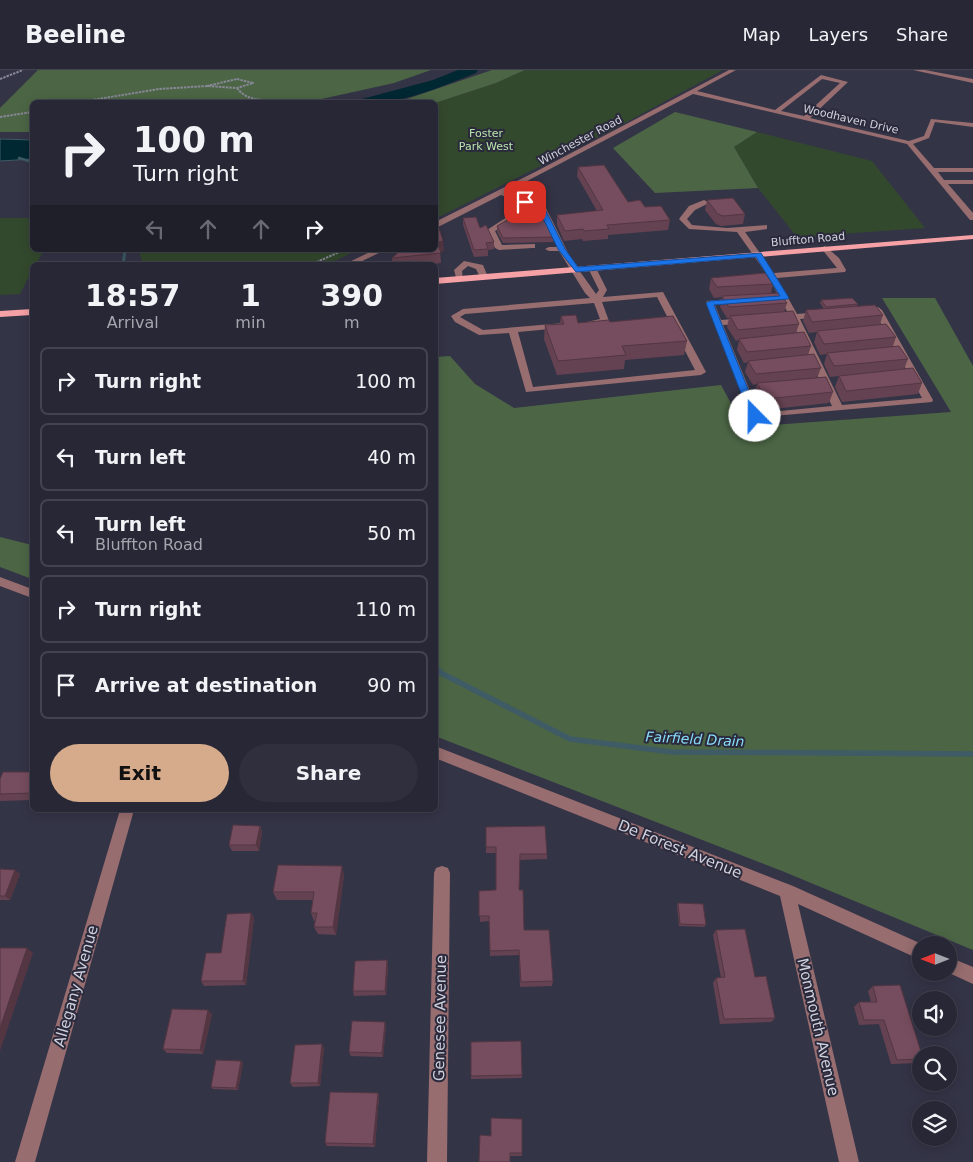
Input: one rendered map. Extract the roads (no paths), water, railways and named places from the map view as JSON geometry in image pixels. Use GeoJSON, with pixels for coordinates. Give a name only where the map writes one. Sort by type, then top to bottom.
{"type":"FeatureCollection","features":[{"type":"Feature","properties":{"kind":"main road","name":"Bluffton Road"},"geometry":{"type":"LineString","coordinates":[[438,281],[973,236]]}},
{"type":"Feature","properties":{"kind":"main road"},"geometry":{"type":"LineString","coordinates":[[0,314],[30,312]]}},
{"type":"Feature","properties":{"kind":"street","name":"Winchester Road"},"geometry":{"type":"LineString","coordinates":[[438,224],[501,193],[733,70]]}},
{"type":"Feature","properties":{"kind":"street"},"geometry":{"type":"LineString","coordinates":[[916,70],[973,81]]}},
{"type":"Feature","properties":{"kind":"street"},"geometry":{"type":"LineString","coordinates":[[777,112],[821,77],[845,82],[806,118]]}},
{"type":"Feature","properties":{"kind":"street","name":"Woodhaven Drive"},"geometry":{"type":"LineString","coordinates":[[692,92],[909,143],[973,218]]}},
{"type":"Feature","properties":{"kind":"street"},"geometry":{"type":"LineString","coordinates":[[909,143],[927,137],[933,120],[973,126]]}},
{"type":"Feature","properties":{"kind":"street"},"geometry":{"type":"LineString","coordinates":[[933,170],[973,170]]}},
{"type":"Feature","properties":{"kind":"street"},"geometry":{"type":"LineString","coordinates":[[943,182],[973,182]]}},
{"type":"Feature","properties":{"kind":"street"},"geometry":{"type":"LineString","coordinates":[[501,193],[542,208],[561,249],[576,269],[589,293],[598,299],[605,321],[482,333],[458,320],[455,316],[463,312],[598,299],[660,294],[701,372],[529,390],[513,330]]}},
{"type":"Feature","properties":{"kind":"street"},"geometry":{"type":"LineString","coordinates":[[525,202],[519,212],[491,230],[499,248],[532,246]]}},
{"type":"Feature","properties":{"kind":"street"},"geometry":{"type":"LineString","coordinates":[[704,202],[692,208],[683,218],[689,227],[708,231],[740,231],[764,227]]}},
{"type":"Feature","properties":{"kind":"street"},"geometry":{"type":"LineString","coordinates":[[495,221],[486,228],[498,254]]}},
{"type":"Feature","properties":{"kind":"street"},"geometry":{"type":"LineString","coordinates":[[740,231],[758,254],[771,276],[780,298],[794,317],[838,408]]}},
{"type":"Feature","properties":{"kind":"street"},"geometry":{"type":"LineString","coordinates":[[752,277],[842,270],[825,248]]}},
{"type":"Feature","properties":{"kind":"street"},"geometry":{"type":"LineString","coordinates":[[549,249],[561,249]]}},
{"type":"Feature","properties":{"kind":"street"},"geometry":{"type":"LineString","coordinates":[[354,262],[376,252]]}},
{"type":"Feature","properties":{"kind":"street"},"geometry":{"type":"LineString","coordinates":[[460,279],[458,270],[467,263],[480,267],[484,277]]}},
{"type":"Feature","properties":{"kind":"street"},"geometry":{"type":"LineString","coordinates":[[592,268],[603,290],[598,299]]}},
{"type":"Feature","properties":{"kind":"street"},"geometry":{"type":"LineString","coordinates":[[747,300],[710,303],[740,367],[749,390],[755,416],[928,400],[908,374],[884,330],[878,310],[860,312]]}},
{"type":"Feature","properties":{"kind":"street"},"geometry":{"type":"LineString","coordinates":[[718,323],[832,314]]}},
{"type":"Feature","properties":{"kind":"street"},"geometry":{"type":"LineString","coordinates":[[0,581],[30,593]]}},
{"type":"Feature","properties":{"kind":"street","name":"De Forest Avenue"},"geometry":{"type":"LineString","coordinates":[[438,753],[787,891],[912,948]]}},
{"type":"Feature","properties":{"kind":"street","name":"Allegany Avenue"},"geometry":{"type":"LineString","coordinates":[[25,1162],[125,812]]}},
{"type":"Feature","properties":{"kind":"street","name":"Genesee Avenue"},"geometry":{"type":"LineString","coordinates":[[437,1162],[442,873]]}},
{"type":"Feature","properties":{"kind":"street","name":"Monmouth Avenue"},"geometry":{"type":"LineString","coordinates":[[787,891],[849,1162]]}},
{"type":"Feature","properties":{"kind":"street"},"geometry":{"type":"LineString","coordinates":[[958,969],[973,976]]}},
{"type":"Feature","properties":{"kind":"water"},"geometry":{"type":"Polygon","coordinates":[[[0,139],[30,140],[30,159],[0,161],[0,139]]]}},
{"type":"Feature","properties":{"kind":"waterway"},"geometry":{"type":"LineString","coordinates":[[375,100],[438,83],[471,70]]}},
{"type":"Feature","properties":{"kind":"waterway","name":"Fairfield Drain"},"geometry":{"type":"LineString","coordinates":[[19,158],[30,161]]}},
{"type":"Feature","properties":{"kind":"waterway","name":"Fairfield Drain"},"geometry":{"type":"LineString","coordinates":[[123,262],[125,252]]}},
{"type":"Feature","properties":{"kind":"waterway","name":"Fairfield Drain"},"geometry":{"type":"LineString","coordinates":[[438,670],[441,673],[570,739],[672,752],[973,754]]}},
{"type":"Feature","properties":{"kind":"park label","name":"Foster Park West"},"geometry":{"type":"Point","coordinates":[486,139]}}]}
